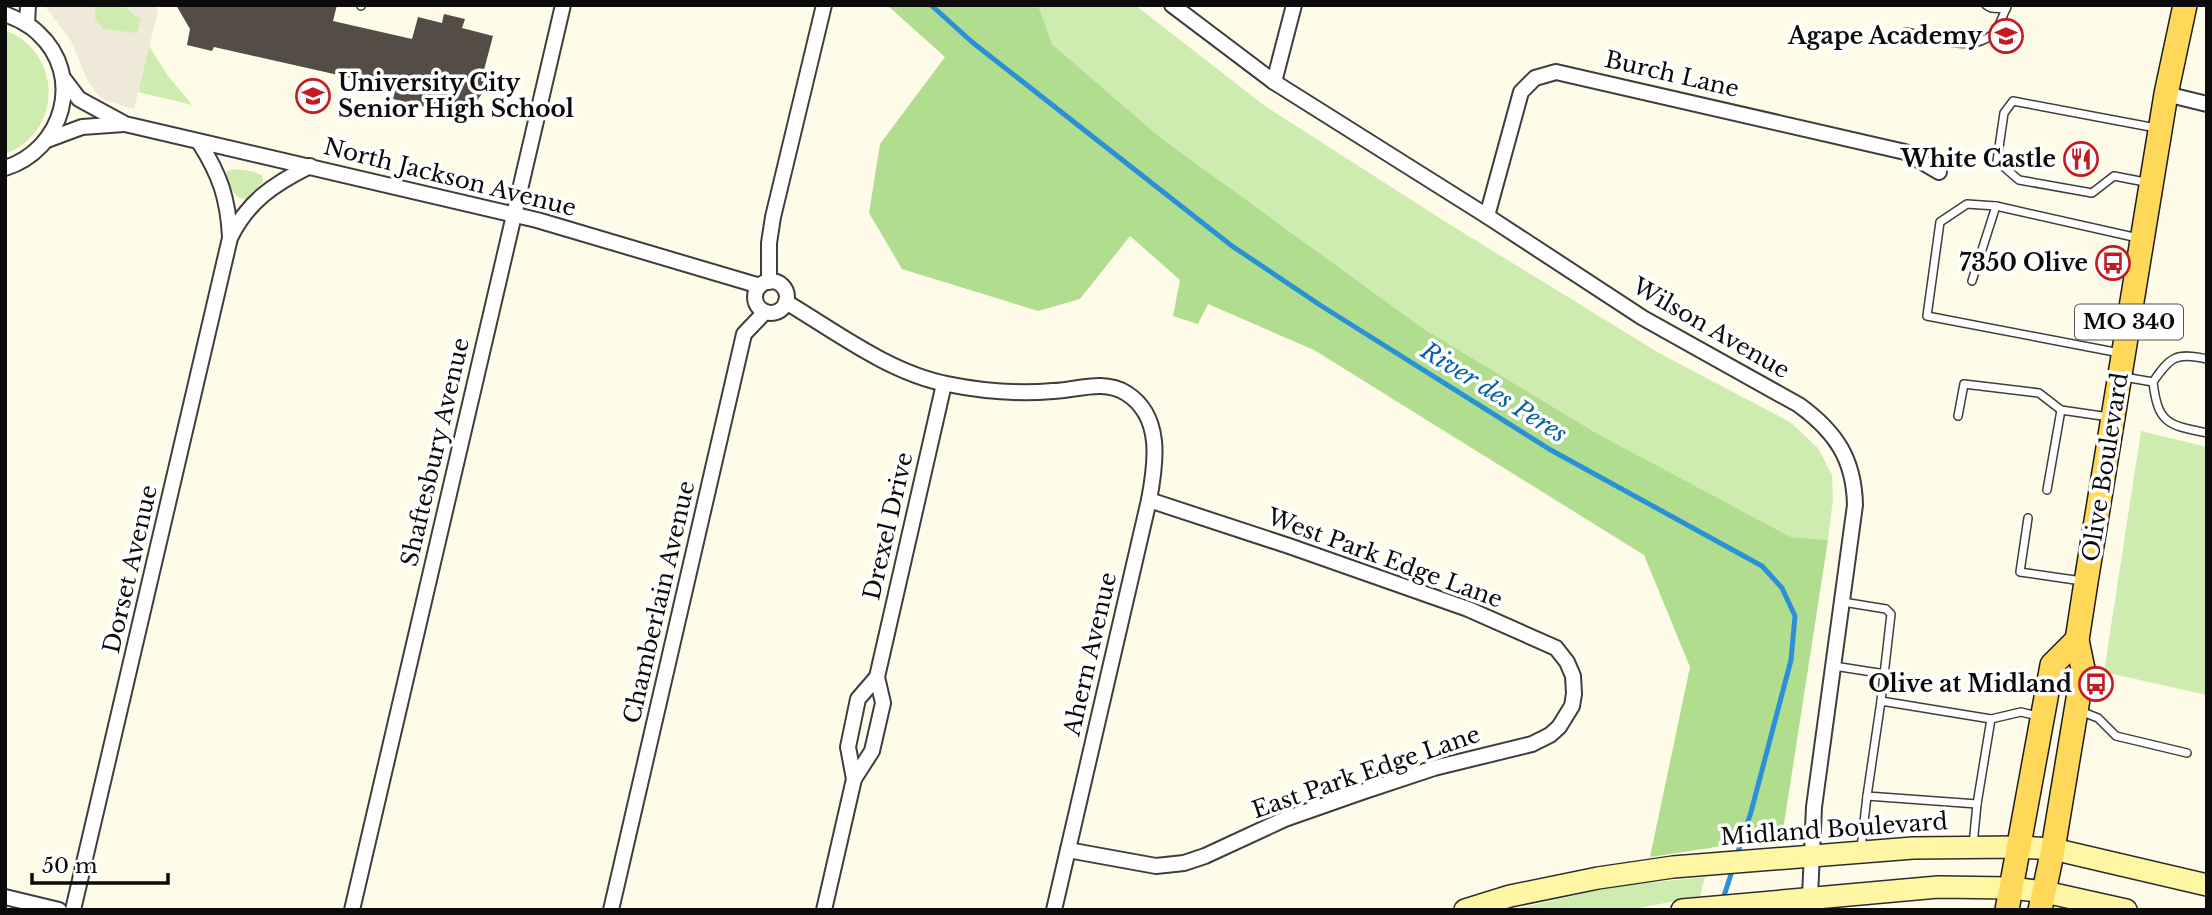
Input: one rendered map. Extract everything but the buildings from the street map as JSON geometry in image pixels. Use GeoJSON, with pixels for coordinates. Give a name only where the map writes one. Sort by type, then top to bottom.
{"type":"FeatureCollection","features":[{"type":"Feature","properties":{"kind":"main road","name":"Olive Boulevard"},"geometry":{"type":"LineString","coordinates":[[2043,901],[2083,669],[2077,640],[2086,582],[2160,128],[2185,5]]}},
{"type":"Feature","properties":{"kind":"main road"},"geometry":{"type":"LineString","coordinates":[[2009,899],[2052,665],[2077,640]]}},
{"type":"Feature","properties":{"kind":"main road","name":"Midland Boulevard"},"geometry":{"type":"LineString","coordinates":[[1465,910],[1510,896],[1598,878],[1673,867],[1913,848],[2053,849],[2207,885]]}},
{"type":"Feature","properties":{"kind":"main road"},"geometry":{"type":"LineString","coordinates":[[1688,909],[1938,887],[2009,899],[2126,910]]}},
{"type":"Feature","properties":{"kind":"street"},"geometry":{"type":"LineString","coordinates":[[27,24],[28,5]]}},
{"type":"Feature","properties":{"kind":"street","name":"Shaftesbury Avenue"},"geometry":{"type":"LineString","coordinates":[[352,910],[563,5]]}},
{"type":"Feature","properties":{"kind":"street"},"geometry":{"type":"LineString","coordinates":[[765,284],[773,217],[824,5]]}},
{"type":"Feature","properties":{"kind":"street","name":"Wilson Avenue"},"geometry":{"type":"LineString","coordinates":[[1172,5],[1274,82],[1652,324],[1800,405],[1817,418],[1841,447],[1854,484],[1853,529],[1814,807],[1810,897]]}},
{"type":"Feature","properties":{"kind":"street"},"geometry":{"type":"LineString","coordinates":[[1274,82],[1294,5]]}},
{"type":"Feature","properties":{"kind":"street"},"geometry":{"type":"LineString","coordinates":[[5,14],[27,24],[51,47],[63,78],[64,95],[56,126],[47,140],[34,154],[5,168]]}},
{"type":"Feature","properties":{"kind":"street","name":"Burch Lane"},"geometry":{"type":"LineString","coordinates":[[1487,216],[1521,92],[1535,78],[1556,72],[1905,152],[1939,172]]}},
{"type":"Feature","properties":{"kind":"street","name":"North Jackson Avenue"},"geometry":{"type":"LineString","coordinates":[[63,78],[79,99],[125,124],[513,215],[765,284]]}},
{"type":"Feature","properties":{"kind":"street"},"geometry":{"type":"LineString","coordinates":[[2166,94],[2207,104]]}},
{"type":"Feature","properties":{"kind":"street","name":"North Jackson Avenue"},"geometry":{"type":"LineString","coordinates":[[47,140],[82,127],[125,124]]}},
{"type":"Feature","properties":{"kind":"street","name":"Dorset Avenue"},"geometry":{"type":"LineString","coordinates":[[199,142],[213,164],[221,184],[228,208],[230,238]]}},
{"type":"Feature","properties":{"kind":"street","name":"Dorset Avenue"},"geometry":{"type":"LineString","coordinates":[[73,910],[230,238],[239,220],[255,202],[278,182],[310,166]]}},
{"type":"Feature","properties":{"kind":"street"},"geometry":{"type":"LineString","coordinates":[[765,284],[779,284],[786,292],[786,302],[784,307],[775,313],[765,312],[756,300],[757,290],[765,284]]}},
{"type":"Feature","properties":{"kind":"street"},"geometry":{"type":"LineString","coordinates":[[786,302],[878,358],[944,384]]}},
{"type":"Feature","properties":{"kind":"street","name":"Chamberlain Avenue"},"geometry":{"type":"LineString","coordinates":[[611,910],[744,334],[765,312]]}},
{"type":"Feature","properties":{"kind":"street","name":"Ahern Avenue"},"geometry":{"type":"LineString","coordinates":[[944,384],[980,390],[1024,392],[1111,387],[1132,397],[1143,410],[1153,430],[1155,468],[1149,500],[1054,910]]}},
{"type":"Feature","properties":{"kind":"street","name":"Drexel Drive"},"geometry":{"type":"LineString","coordinates":[[824,910],[854,779],[873,751],[883,703],[877,677],[944,384]]}},
{"type":"Feature","properties":{"kind":"street","name":"West Park Edge Lane"},"geometry":{"type":"LineString","coordinates":[[1149,500],[1468,609],[1556,648],[1567,662],[1573,676],[1574,694]]}},
{"type":"Feature","properties":{"kind":"street","name":"Drexel Drive"},"geometry":{"type":"LineString","coordinates":[[854,779],[848,747],[858,699],[877,677]]}},
{"type":"Feature","properties":{"kind":"street","name":"East Park Edge Lane"},"geometry":{"type":"LineString","coordinates":[[1068,850],[1156,866],[1184,863],[1285,819],[1362,792],[1434,768],[1532,744],[1559,727],[1567,718],[1574,694]]}},
{"type":"Feature","properties":{"kind":"street"},"geometry":{"type":"LineString","coordinates":[[5,897],[59,910]]}},
{"type":"Feature","properties":{"kind":"lane"},"geometry":{"type":"LineString","coordinates":[[1986,5],[1991,9],[2007,7]]}},
{"type":"Feature","properties":{"kind":"lane"},"geometry":{"type":"LineString","coordinates":[[1906,32],[1963,44],[1980,41],[1994,33],[2007,7]]}},
{"type":"Feature","properties":{"kind":"lane"},"geometry":{"type":"LineString","coordinates":[[2151,183],[2114,176],[2092,193],[2019,180],[1997,161],[2004,113],[2013,101],[2160,128]]}},
{"type":"Feature","properties":{"kind":"lane"},"geometry":{"type":"LineString","coordinates":[[2142,239],[1996,206],[1968,204],[1940,222],[1927,316],[2122,365],[2153,382]]}},
{"type":"Feature","properties":{"kind":"lane"},"geometry":{"type":"LineString","coordinates":[[1972,281],[1996,206]]}},
{"type":"Feature","properties":{"kind":"lane"},"geometry":{"type":"LineString","coordinates":[[2207,359],[2186,354],[2172,359],[2153,382],[2155,404],[2162,417],[2180,427],[2207,433]]}},
{"type":"Feature","properties":{"kind":"lane"},"geometry":{"type":"LineString","coordinates":[[1958,416],[1964,384],[2039,393],[2061,410],[2113,418]]}},
{"type":"Feature","properties":{"kind":"lane"},"geometry":{"type":"LineString","coordinates":[[2047,490],[2061,410]]}},
{"type":"Feature","properties":{"kind":"lane"},"geometry":{"type":"LineString","coordinates":[[2028,518],[2020,572],[2086,582]]}},
{"type":"Feature","properties":{"kind":"lane"},"geometry":{"type":"LineString","coordinates":[[1843,602],[1886,609],[1891,614],[1861,852]]}},
{"type":"Feature","properties":{"kind":"lane"},"geometry":{"type":"LineString","coordinates":[[1833,666],[1885,674]]}},
{"type":"Feature","properties":{"kind":"lane"},"geometry":{"type":"LineString","coordinates":[[1881,701],[1991,719],[2021,712],[2043,717]]}},
{"type":"Feature","properties":{"kind":"lane"},"geometry":{"type":"LineString","coordinates":[[2076,709],[2098,718],[2116,736],[2187,752]]}},
{"type":"Feature","properties":{"kind":"lane"},"geometry":{"type":"LineString","coordinates":[[1973,847],[1991,719]]}},
{"type":"Feature","properties":{"kind":"lane"},"geometry":{"type":"LineString","coordinates":[[1867,796],[1978,804]]}},
{"type":"Feature","properties":{"kind":"green space"},"geometry":{"type":"Polygon","coordinates":[[[94,5],[125,5],[134,15],[142,18],[138,34],[103,29],[95,20],[94,5]]]}},
{"type":"Feature","properties":{"kind":"green space"},"geometry":{"type":"Polygon","coordinates":[[[887,5],[1038,5],[1052,44],[1161,138],[1424,329],[1598,434],[1791,537],[1828,540],[1782,837],[1650,857],[1690,667],[1644,555],[1314,350],[1208,304],[1198,324],[1173,316],[1180,280],[1130,236],[1080,299],[1038,311],[902,269],[869,213],[880,144],[945,57],[887,5]]]}},
{"type":"Feature","properties":{"kind":"green space"},"geometry":{"type":"Polygon","coordinates":[[[1038,5],[1135,5],[1265,106],[1449,224],[1659,353],[1790,422],[1818,448],[1832,475],[1833,499],[1828,540],[1791,537],[1598,434],[1424,329],[1161,138],[1051,43],[1038,5]]]}},
{"type":"Feature","properties":{"kind":"green space"},"geometry":{"type":"Polygon","coordinates":[[[5,31],[22,39],[35,52],[48,81],[48,96],[40,125],[19,147],[5,154],[5,31]]]}},
{"type":"Feature","properties":{"kind":"green space"},"geometry":{"type":"Polygon","coordinates":[[[149,46],[168,76],[192,105],[138,92],[149,46]]]}},
{"type":"Feature","properties":{"kind":"green space"},"geometry":{"type":"Polygon","coordinates":[[[233,169],[262,175],[263,182],[246,199],[239,198],[230,186],[227,171],[233,169]]]}},
{"type":"Feature","properties":{"kind":"green space"},"geometry":{"type":"Polygon","coordinates":[[[2141,431],[2207,447],[2207,695],[2104,672],[2141,431]]]}},
{"type":"Feature","properties":{"kind":"green space"},"geometry":{"type":"Polygon","coordinates":[[[1705,877],[1700,896],[1630,910],[1511,910],[1617,886],[1705,877]]]}},
{"type":"Feature","properties":{"kind":"shaded area"},"geometry":{"type":"Polygon","coordinates":[[[44,5],[94,5],[95,20],[103,29],[137,33],[141,18],[125,5],[159,5],[134,109],[104,100],[96,93],[71,41],[44,5]]]}},
{"type":"Feature","properties":{"kind":"waterway","name":"River des Peres"},"geometry":{"type":"LineString","coordinates":[[931,5],[972,42],[1232,246],[1320,305],[1549,449],[1762,566],[1782,588],[1795,616],[1791,660],[1737,855]]}},
{"type":"Feature","properties":{"kind":"waterway","name":"River des Peres"},"geometry":{"type":"LineString","coordinates":[[1722,902],[1733,868]]}},
{"type":"Feature","properties":{"kind":"place","name":"Agape Academy"},"geometry":{"type":"Point","coordinates":[2006,36]}},
{"type":"Feature","properties":{"kind":"place","name":"University City Senior High School"},"geometry":{"type":"Point","coordinates":[313,96]}},
{"type":"Feature","properties":{"kind":"place","name":"White Castle"},"geometry":{"type":"Point","coordinates":[2081,159]}},
{"type":"Feature","properties":{"kind":"place","name":"7350 Olive"},"geometry":{"type":"Point","coordinates":[2113,263]}},
{"type":"Feature","properties":{"kind":"place","name":"Olive at Midland"},"geometry":{"type":"Point","coordinates":[2096,684]}}]}
